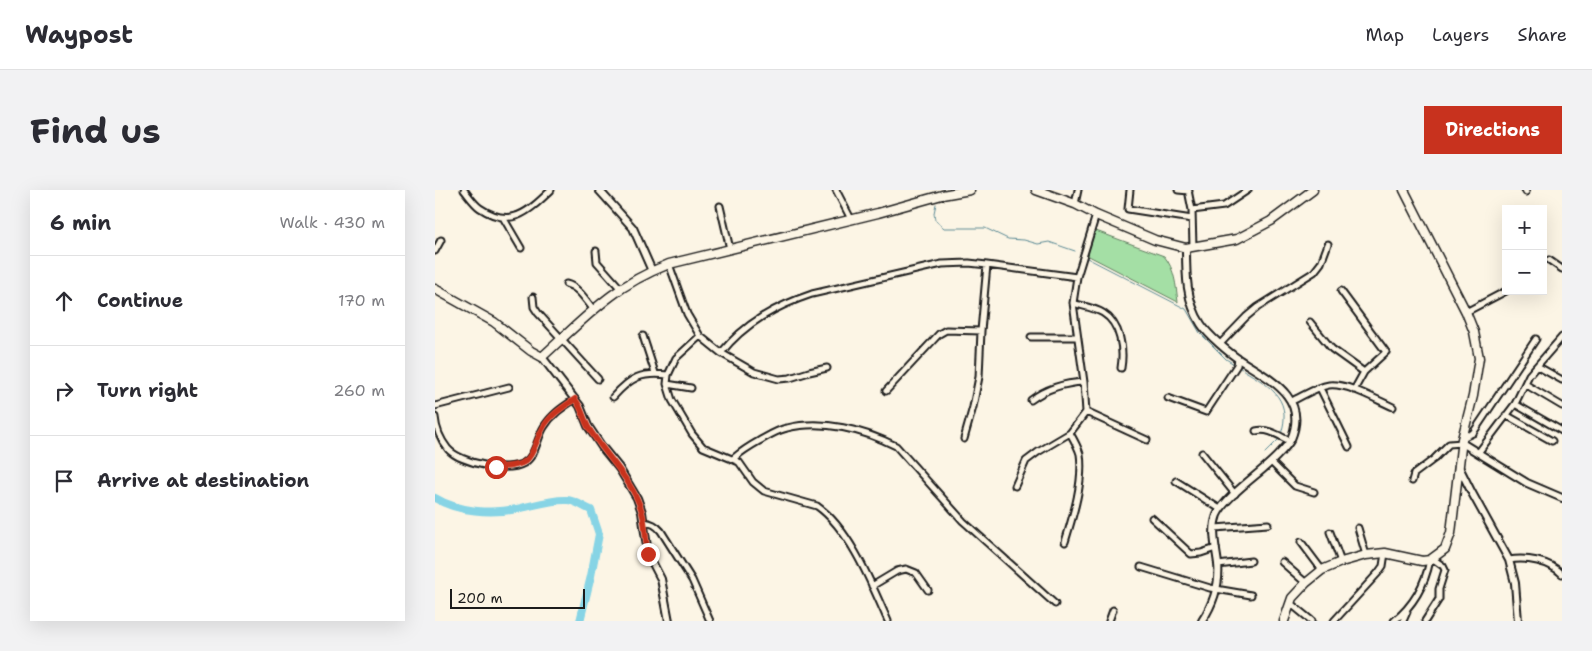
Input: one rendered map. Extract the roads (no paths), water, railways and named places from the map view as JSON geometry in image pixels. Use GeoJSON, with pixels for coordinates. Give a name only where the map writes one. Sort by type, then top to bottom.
{"type":"FeatureCollection","features":[{"type":"Feature","properties":{"kind":"main road"},"geometry":{"type":"LineString","coordinates":[[435,289],[494,322],[531,352],[542,357],[593,310],[621,289],[651,271],[669,264],[970,190]]}},
{"type":"Feature","properties":{"kind":"main road"},"geometry":{"type":"LineString","coordinates":[[1036,190],[1075,204],[1155,240],[1190,247],[1237,239],[1271,221],[1313,190]]}},
{"type":"Feature","properties":{"kind":"main road"},"geometry":{"type":"LineString","coordinates":[[1284,621],[1292,598],[1322,570],[1366,555],[1385,554],[1423,561],[1431,559],[1445,549],[1451,533],[1462,440],[1478,372],[1479,358],[1475,332],[1404,190]]}},
{"type":"Feature","properties":{"kind":"street"},"geometry":{"type":"LineString","coordinates":[[464,190],[478,207],[504,219],[521,248]]}},
{"type":"Feature","properties":{"kind":"street"},"geometry":{"type":"LineString","coordinates":[[504,219],[517,216],[532,208],[551,190]]}},
{"type":"Feature","properties":{"kind":"street"},"geometry":{"type":"LineString","coordinates":[[599,190],[633,228],[651,271]]}},
{"type":"Feature","properties":{"kind":"street"},"geometry":{"type":"LineString","coordinates":[[836,190],[851,219]]}},
{"type":"Feature","properties":{"kind":"street"},"geometry":{"type":"LineString","coordinates":[[1075,204],[1078,190]]}},
{"type":"Feature","properties":{"kind":"street"},"geometry":{"type":"LineString","coordinates":[[1130,190],[1127,208],[1131,210],[1192,219]]}},
{"type":"Feature","properties":{"kind":"street"},"geometry":{"type":"LineString","coordinates":[[1178,190],[1189,191],[1193,210],[1186,275],[1189,296],[1194,311],[1209,333],[1221,343],[1236,364],[1277,384],[1292,401],[1295,418],[1290,442],[1272,463],[1226,502],[1217,516],[1215,528],[1218,565],[1217,588],[1202,621]]}},
{"type":"Feature","properties":{"kind":"street"},"geometry":{"type":"LineString","coordinates":[[1193,210],[1224,206],[1248,190]]}},
{"type":"Feature","properties":{"kind":"street"},"geometry":{"type":"LineString","coordinates":[[720,206],[730,249]]}},
{"type":"Feature","properties":{"kind":"street"},"geometry":{"type":"LineString","coordinates":[[1015,486],[1027,461],[1038,452],[1070,433],[1087,412],[1073,303],[1077,278],[1096,215]]}},
{"type":"Feature","properties":{"kind":"street"},"geometry":{"type":"LineString","coordinates":[[435,252],[441,240]]}},
{"type":"Feature","properties":{"kind":"street"},"geometry":{"type":"LineString","coordinates":[[1221,343],[1245,317],[1313,272],[1321,263],[1328,244]]}},
{"type":"Feature","properties":{"kind":"street"},"geometry":{"type":"LineString","coordinates":[[596,251],[597,262],[621,289]]}},
{"type":"Feature","properties":{"kind":"street"},"geometry":{"type":"LineString","coordinates":[[1549,260],[1562,270]]}},
{"type":"Feature","properties":{"kind":"street"},"geometry":{"type":"LineString","coordinates":[[721,353],[746,327],[780,306],[804,296],[942,264],[969,263],[1077,278]]}},
{"type":"Feature","properties":{"kind":"street"},"geometry":{"type":"LineString","coordinates":[[669,264],[687,314],[700,336],[721,353],[754,372],[779,379],[827,368]]}},
{"type":"Feature","properties":{"kind":"street"},"geometry":{"type":"LineString","coordinates":[[964,439],[979,377],[987,265]]}},
{"type":"Feature","properties":{"kind":"street"},"geometry":{"type":"LineString","coordinates":[[566,284],[572,285],[578,290],[593,310]]}},
{"type":"Feature","properties":{"kind":"street"},"geometry":{"type":"LineString","coordinates":[[1341,291],[1386,352],[1364,372],[1354,390]]}},
{"type":"Feature","properties":{"kind":"street"},"geometry":{"type":"LineString","coordinates":[[1465,312],[1502,293]]}},
{"type":"Feature","properties":{"kind":"street"},"geometry":{"type":"LineString","coordinates":[[533,297],[534,307],[598,379]]}},
{"type":"Feature","properties":{"kind":"street"},"geometry":{"type":"LineString","coordinates":[[1073,303],[1103,313],[1113,321],[1121,345],[1121,368]]}},
{"type":"Feature","properties":{"kind":"street"},"geometry":{"type":"LineString","coordinates":[[1310,322],[1332,349],[1364,372]]}},
{"type":"Feature","properties":{"kind":"street"},"geometry":{"type":"LineString","coordinates":[[886,391],[939,334],[946,330],[981,331]]}},
{"type":"Feature","properties":{"kind":"street"},"geometry":{"type":"LineString","coordinates":[[643,336],[655,374]]}},
{"type":"Feature","properties":{"kind":"street"},"geometry":{"type":"LineString","coordinates":[[700,336],[676,358],[668,375],[667,384],[672,400],[698,442],[711,451],[734,458],[743,466],[753,482],[764,491],[817,506],[824,511],[849,541],[888,621]]}},
{"type":"Feature","properties":{"kind":"street"},"geometry":{"type":"LineString","coordinates":[[1031,337],[1077,338]]}},
{"type":"Feature","properties":{"kind":"street"},"geometry":{"type":"LineString","coordinates":[[1479,453],[1515,404],[1529,375],[1547,353],[1560,344],[1562,337]]}},
{"type":"Feature","properties":{"kind":"street"},"geometry":{"type":"LineString","coordinates":[[1412,482],[1414,474],[1449,444],[1462,440],[1473,433],[1536,339]]}},
{"type":"Feature","properties":{"kind":"street"},"geometry":{"type":"LineString","coordinates":[[542,357],[581,406],[588,426],[619,468],[637,498],[644,522],[648,554],[661,579],[669,621]]}},
{"type":"Feature","properties":{"kind":"street"},"geometry":{"type":"LineString","coordinates":[[1168,398],[1206,412],[1236,364]]}},
{"type":"Feature","properties":{"kind":"street"},"geometry":{"type":"LineString","coordinates":[[1537,366],[1562,380]]}},
{"type":"Feature","properties":{"kind":"street"},"geometry":{"type":"LineString","coordinates":[[613,397],[624,385],[646,374],[668,375]]}},
{"type":"Feature","properties":{"kind":"street"},"geometry":{"type":"LineString","coordinates":[[1031,400],[1038,394],[1058,386],[1084,382]]}},
{"type":"Feature","properties":{"kind":"street"},"geometry":{"type":"LineString","coordinates":[[667,384],[691,388]]}},
{"type":"Feature","properties":{"kind":"street"},"geometry":{"type":"LineString","coordinates":[[1525,384],[1562,406]]}},
{"type":"Feature","properties":{"kind":"street"},"geometry":{"type":"LineString","coordinates":[[1292,401],[1329,385],[1354,390],[1393,407]]}},
{"type":"Feature","properties":{"kind":"street"},"geometry":{"type":"LineString","coordinates":[[435,406],[509,387]]}},
{"type":"Feature","properties":{"kind":"street"},"geometry":{"type":"LineString","coordinates":[[1320,388],[1349,447]]}},
{"type":"Feature","properties":{"kind":"street"},"geometry":{"type":"LineString","coordinates":[[435,417],[436,428],[449,450],[477,464],[513,467],[524,463],[529,458],[544,427],[557,411],[575,399]]}},
{"type":"Feature","properties":{"kind":"street"},"geometry":{"type":"LineString","coordinates":[[1515,404],[1562,430]]}},
{"type":"Feature","properties":{"kind":"street"},"geometry":{"type":"LineString","coordinates":[[1087,412],[1147,440]]}},
{"type":"Feature","properties":{"kind":"street"},"geometry":{"type":"LineString","coordinates":[[1507,415],[1552,441]]}},
{"type":"Feature","properties":{"kind":"street"},"geometry":{"type":"LineString","coordinates":[[734,458],[739,453],[777,431],[807,425],[833,426],[868,434],[883,440],[896,446],[963,521],[1055,604]]}},
{"type":"Feature","properties":{"kind":"street"},"geometry":{"type":"LineString","coordinates":[[1256,431],[1268,430],[1290,442]]}},
{"type":"Feature","properties":{"kind":"street"},"geometry":{"type":"LineString","coordinates":[[1065,542],[1078,496],[1080,455],[1070,433]]}},
{"type":"Feature","properties":{"kind":"street"},"geometry":{"type":"LineString","coordinates":[[1462,440],[1527,483],[1562,498]]}},
{"type":"Feature","properties":{"kind":"street"},"geometry":{"type":"LineString","coordinates":[[1202,453],[1235,494]]}},
{"type":"Feature","properties":{"kind":"street"},"geometry":{"type":"LineString","coordinates":[[1272,463],[1295,486],[1314,492]]}},
{"type":"Feature","properties":{"kind":"street"},"geometry":{"type":"LineString","coordinates":[[1459,466],[1479,507],[1509,560],[1515,583],[1518,621]]}},
{"type":"Feature","properties":{"kind":"street"},"geometry":{"type":"LineString","coordinates":[[1176,482],[1221,510]]}},
{"type":"Feature","properties":{"kind":"street"},"geometry":{"type":"LineString","coordinates":[[1151,518],[1191,554],[1216,548]]}},
{"type":"Feature","properties":{"kind":"street"},"geometry":{"type":"LineString","coordinates":[[644,522],[656,526],[661,531],[691,580],[710,621]]}},
{"type":"Feature","properties":{"kind":"street"},"geometry":{"type":"LineString","coordinates":[[1215,528],[1268,524]]}},
{"type":"Feature","properties":{"kind":"street"},"geometry":{"type":"LineString","coordinates":[[1358,528],[1366,555]]}},
{"type":"Feature","properties":{"kind":"street"},"geometry":{"type":"LineString","coordinates":[[1330,532],[1341,562]]}},
{"type":"Feature","properties":{"kind":"street"},"geometry":{"type":"LineString","coordinates":[[1301,542],[1322,570]]}},
{"type":"Feature","properties":{"kind":"street"},"geometry":{"type":"LineString","coordinates":[[1334,621],[1378,573],[1383,566],[1385,554]]}},
{"type":"Feature","properties":{"kind":"street"},"geometry":{"type":"LineString","coordinates":[[1403,621],[1422,586],[1431,559],[1443,566],[1445,570],[1439,589],[1439,599],[1425,621]]}},
{"type":"Feature","properties":{"kind":"street"},"geometry":{"type":"LineString","coordinates":[[1218,565],[1251,560]]}},
{"type":"Feature","properties":{"kind":"street"},"geometry":{"type":"LineString","coordinates":[[1509,560],[1531,560],[1554,567],[1562,574]]}},
{"type":"Feature","properties":{"kind":"street"},"geometry":{"type":"LineString","coordinates":[[1282,562],[1306,583]]}},
{"type":"Feature","properties":{"kind":"street"},"geometry":{"type":"LineString","coordinates":[[1141,567],[1217,588],[1251,595]]}},
{"type":"Feature","properties":{"kind":"street"},"geometry":{"type":"LineString","coordinates":[[872,586],[906,568],[916,573],[928,590]]}},
{"type":"Feature","properties":{"kind":"street"},"geometry":{"type":"LineString","coordinates":[[1290,603],[1312,621]]}},
{"type":"Feature","properties":{"kind":"street"},"geometry":{"type":"LineString","coordinates":[[1394,621],[1408,609]]}},
{"type":"Feature","properties":{"kind":"street"},"geometry":{"type":"LineString","coordinates":[[1109,621],[1113,610]]}},
{"type":"Feature","properties":{"kind":"waterway"},"geometry":{"type":"LineString","coordinates":[[936,204],[935,220],[944,228],[985,228],[1008,239],[1024,240],[1038,244],[1049,242],[1075,251]]}},
{"type":"Feature","properties":{"kind":"waterway"},"geometry":{"type":"LineString","coordinates":[[1085,257],[1186,309],[1200,333],[1226,359],[1234,364]]}},
{"type":"Feature","properties":{"kind":"waterway"},"geometry":{"type":"LineString","coordinates":[[1237,366],[1261,381],[1275,393],[1283,409],[1284,419],[1281,435]]}},
{"type":"Feature","properties":{"kind":"waterway"},"geometry":{"type":"LineString","coordinates":[[1265,453],[1280,438]]}},
{"type":"Feature","properties":{"kind":"waterway"},"geometry":{"type":"LineString","coordinates":[[435,498],[444,503],[475,511],[507,511],[561,500],[573,501],[591,510],[599,534],[580,621]]}}]}
